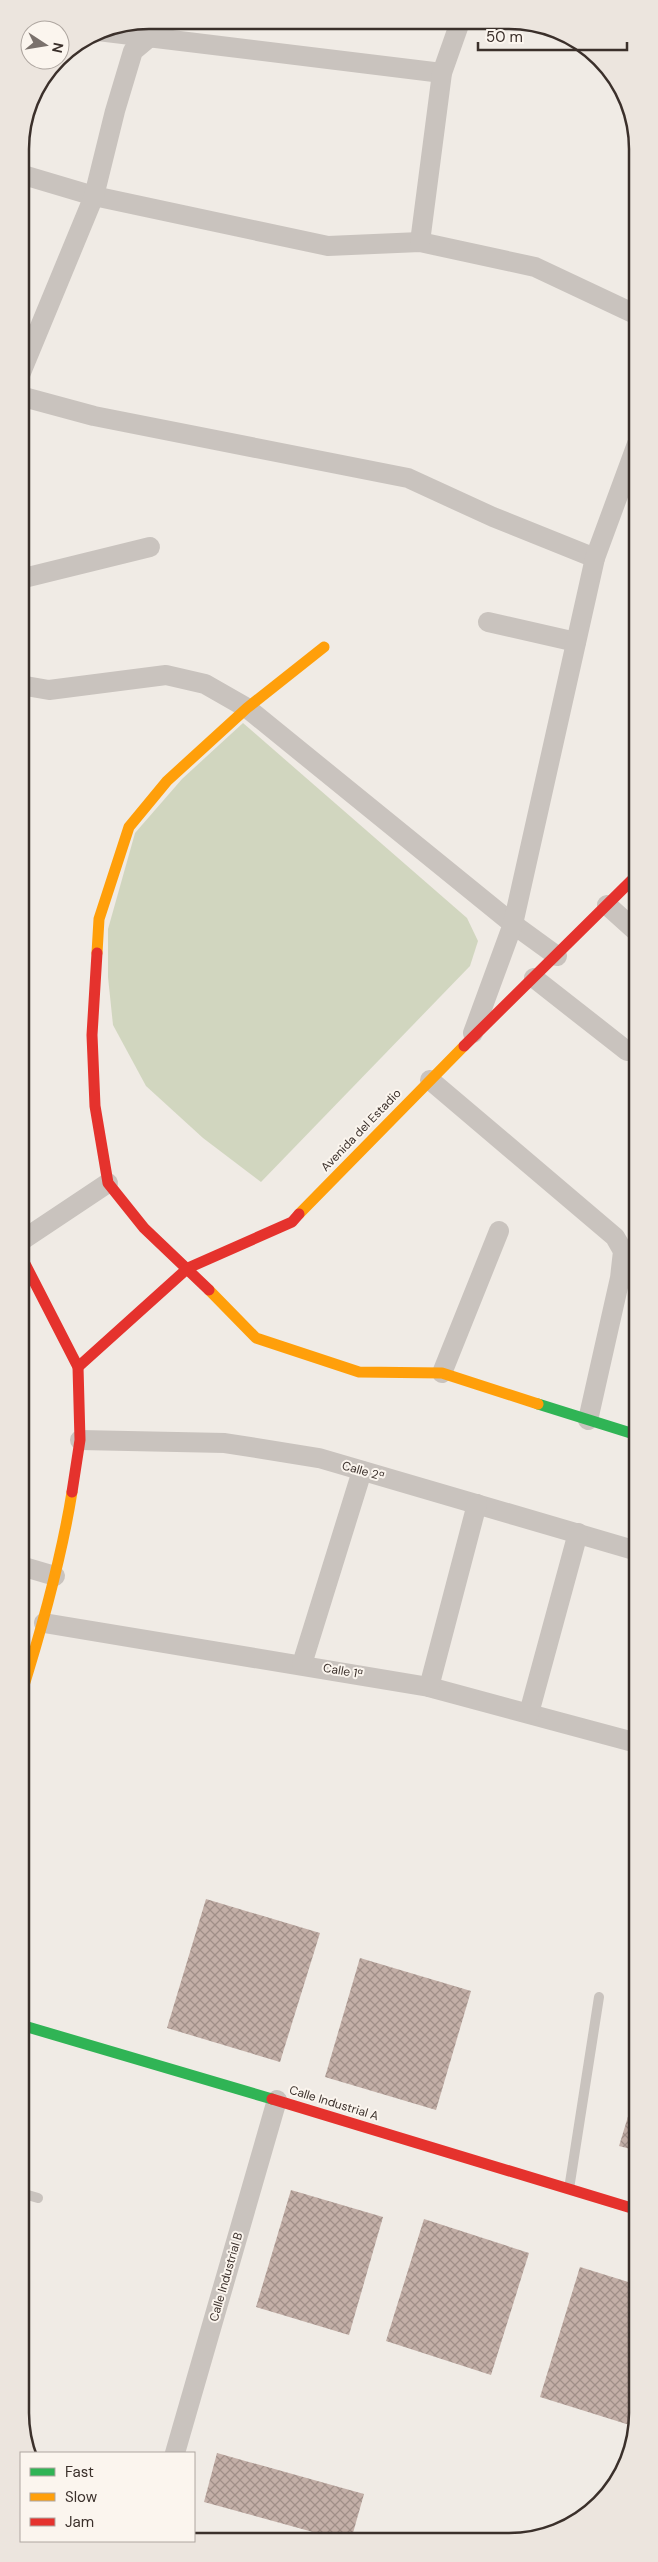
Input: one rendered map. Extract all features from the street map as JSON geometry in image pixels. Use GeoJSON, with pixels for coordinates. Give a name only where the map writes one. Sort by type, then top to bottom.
{"type":"FeatureCollection","features":[{"type":"Feature","properties":{"kind":"street"},"geometry":{"type":"LineString","coordinates":[[29,353],[94,196],[115,112],[133,51],[159,29]]}},
{"type":"Feature","properties":{"kind":"street"},"geometry":{"type":"LineString","coordinates":[[420,242],[442,73],[458,29]]}},
{"type":"Feature","properties":{"kind":"street"},"geometry":{"type":"LineString","coordinates":[[117,33],[442,73]]}},
{"type":"Feature","properties":{"kind":"street"},"geometry":{"type":"LineString","coordinates":[[29,177],[94,196],[328,246],[420,242],[535,267],[629,311]]}},
{"type":"Feature","properties":{"kind":"street"},"geometry":{"type":"LineString","coordinates":[[29,398],[94,416],[408,478],[493,517],[595,558]]}},
{"type":"Feature","properties":{"kind":"street"},"geometry":{"type":"LineString","coordinates":[[471,1038],[513,924],[595,558],[629,466]]}},
{"type":"Feature","properties":{"kind":"street"},"geometry":{"type":"LineString","coordinates":[[29,577],[150,547]]}},
{"type":"Feature","properties":{"kind":"street"},"geometry":{"type":"LineString","coordinates":[[488,622],[576,642]]}},
{"type":"Feature","properties":{"kind":"street"},"geometry":{"type":"LineString","coordinates":[[324,647],[246,708],[167,781],[129,827],[99,919],[92,1035],[95,1106],[108,1183],[144,1228],[188,1268],[256,1338],[359,1372],[442,1373],[629,1433]]}},
{"type":"Feature","properties":{"kind":"street"},"geometry":{"type":"LineString","coordinates":[[29,687],[49,690],[166,675],[205,684],[246,708],[513,924],[557,956]]}},
{"type":"Feature","properties":{"kind":"street","name":"Avenida del Estadio"},"geometry":{"type":"LineString","coordinates":[[78,1367],[188,1268],[292,1222],[471,1038],[557,956],[629,883]]}},
{"type":"Feature","properties":{"kind":"street"},"geometry":{"type":"LineString","coordinates":[[608,905],[629,925]]}},
{"type":"Feature","properties":{"kind":"street"},"geometry":{"type":"LineString","coordinates":[[534,978],[627,1051]]}},
{"type":"Feature","properties":{"kind":"street"},"geometry":{"type":"LineString","coordinates":[[430,1080],[615,1238],[623,1251],[620,1278],[588,1420]]}},
{"type":"Feature","properties":{"kind":"street"},"geometry":{"type":"LineString","coordinates":[[29,1236],[108,1183]]}},
{"type":"Feature","properties":{"kind":"street"},"geometry":{"type":"LineString","coordinates":[[442,1373],[499,1231]]}},
{"type":"Feature","properties":{"kind":"street"},"geometry":{"type":"LineString","coordinates":[[29,1272],[78,1367],[80,1440],[55,1576],[44,1623],[29,1670]]}},
{"type":"Feature","properties":{"kind":"street","name":"Calle 2ª"},"geometry":{"type":"LineString","coordinates":[[80,1440],[225,1443],[319,1458],[629,1549]]}},
{"type":"Feature","properties":{"kind":"street"},"geometry":{"type":"LineString","coordinates":[[302,1664],[362,1470]]}},
{"type":"Feature","properties":{"kind":"street"},"geometry":{"type":"LineString","coordinates":[[429,1686],[477,1504]]}},
{"type":"Feature","properties":{"kind":"street"},"geometry":{"type":"LineString","coordinates":[[528,1713],[578,1533]]}},
{"type":"Feature","properties":{"kind":"street"},"geometry":{"type":"LineString","coordinates":[[29,1568],[55,1576]]}},
{"type":"Feature","properties":{"kind":"street","name":"Calle 1ª"},"geometry":{"type":"LineString","coordinates":[[44,1623],[429,1686],[629,1741]]}},
{"type":"Feature","properties":{"kind":"street","name":"Calle Industrial A"},"geometry":{"type":"LineString","coordinates":[[29,2027],[277,2100],[629,2207]]}},
{"type":"Feature","properties":{"kind":"street","name":"Calle Industrial B"},"geometry":{"type":"LineString","coordinates":[[175,2452],[277,2100]]}},
{"type":"Feature","properties":{"kind":"lane"},"geometry":{"type":"LineString","coordinates":[[569,2189],[599,1997]]}},
{"type":"Feature","properties":{"kind":"lane"},"geometry":{"type":"LineString","coordinates":[[29,2195],[38,2198]]}},
{"type":"Feature","properties":{"kind":"green space"},"geometry":{"type":"Polygon","coordinates":[[[243,723],[467,918],[478,941],[470,966],[261,1182],[203,1138],[146,1086],[113,1025],[108,977],[108,929],[135,833],[182,779],[243,723]]]}},
{"type":"Feature","properties":{"kind":"building"},"geometry":{"type":"Polygon","coordinates":[[[206,1899],[320,1933],[280,2062],[167,2028],[206,1899]]]}},
{"type":"Feature","properties":{"kind":"building"},"geometry":{"type":"Polygon","coordinates":[[[360,1958],[471,1991],[436,2110],[325,2077],[360,1958]]]}},
{"type":"Feature","properties":{"kind":"building"},"geometry":{"type":"Polygon","coordinates":[[[629,2113],[629,2149],[619,2146],[629,2113]]]}},
{"type":"Feature","properties":{"kind":"building"},"geometry":{"type":"Polygon","coordinates":[[[291,2190],[383,2217],[349,2335],[256,2307],[291,2190]]]}},
{"type":"Feature","properties":{"kind":"building"},"geometry":{"type":"Polygon","coordinates":[[[424,2219],[529,2253],[491,2375],[386,2341],[424,2219]]]}},
{"type":"Feature","properties":{"kind":"building"},"geometry":{"type":"Polygon","coordinates":[[[580,2267],[629,2282],[629,2425],[540,2397],[580,2267]]]}},
{"type":"Feature","properties":{"kind":"building"},"geometry":{"type":"Polygon","coordinates":[[[217,2453],[364,2494],[353,2533],[317,2533],[204,2502],[217,2453]]]}},
{"type":"Feature","properties":{"kind":"traffic: fast"},"geometry":{"type":"LineString","coordinates":[[538,1404],[629,1432]]}},
{"type":"Feature","properties":{"kind":"traffic: fast"},"geometry":{"type":"LineString","coordinates":[[29,2027],[272,2099]]}},
{"type":"Feature","properties":{"kind":"traffic: slow"},"geometry":{"type":"LineString","coordinates":[[97,953],[99,919],[129,827],[167,781],[247,708],[324,647]]}},
{"type":"Feature","properties":{"kind":"traffic: slow"},"geometry":{"type":"LineString","coordinates":[[299,1214],[464,1046]]}},
{"type":"Feature","properties":{"kind":"traffic: slow"},"geometry":{"type":"LineString","coordinates":[[209,1290],[256,1338],[359,1372],[442,1373],[538,1404]]}},
{"type":"Feature","properties":{"kind":"traffic: slow"},"geometry":{"type":"LineString","coordinates":[[29,1668],[50,1594],[72,1492]]}},
{"type":"Feature","properties":{"kind":"traffic: jam"},"geometry":{"type":"LineString","coordinates":[[464,1046],[629,883]]}},
{"type":"Feature","properties":{"kind":"traffic: jam"},"geometry":{"type":"LineString","coordinates":[[97,953],[92,1035],[95,1106],[108,1183],[144,1228],[209,1290]]}},
{"type":"Feature","properties":{"kind":"traffic: jam"},"geometry":{"type":"LineString","coordinates":[[78,1367],[188,1268],[292,1222],[299,1214]]}},
{"type":"Feature","properties":{"kind":"traffic: jam"},"geometry":{"type":"LineString","coordinates":[[29,1272],[78,1367],[80,1440],[72,1492]]}},
{"type":"Feature","properties":{"kind":"traffic: jam"},"geometry":{"type":"LineString","coordinates":[[272,2099],[629,2207]]}}]}
